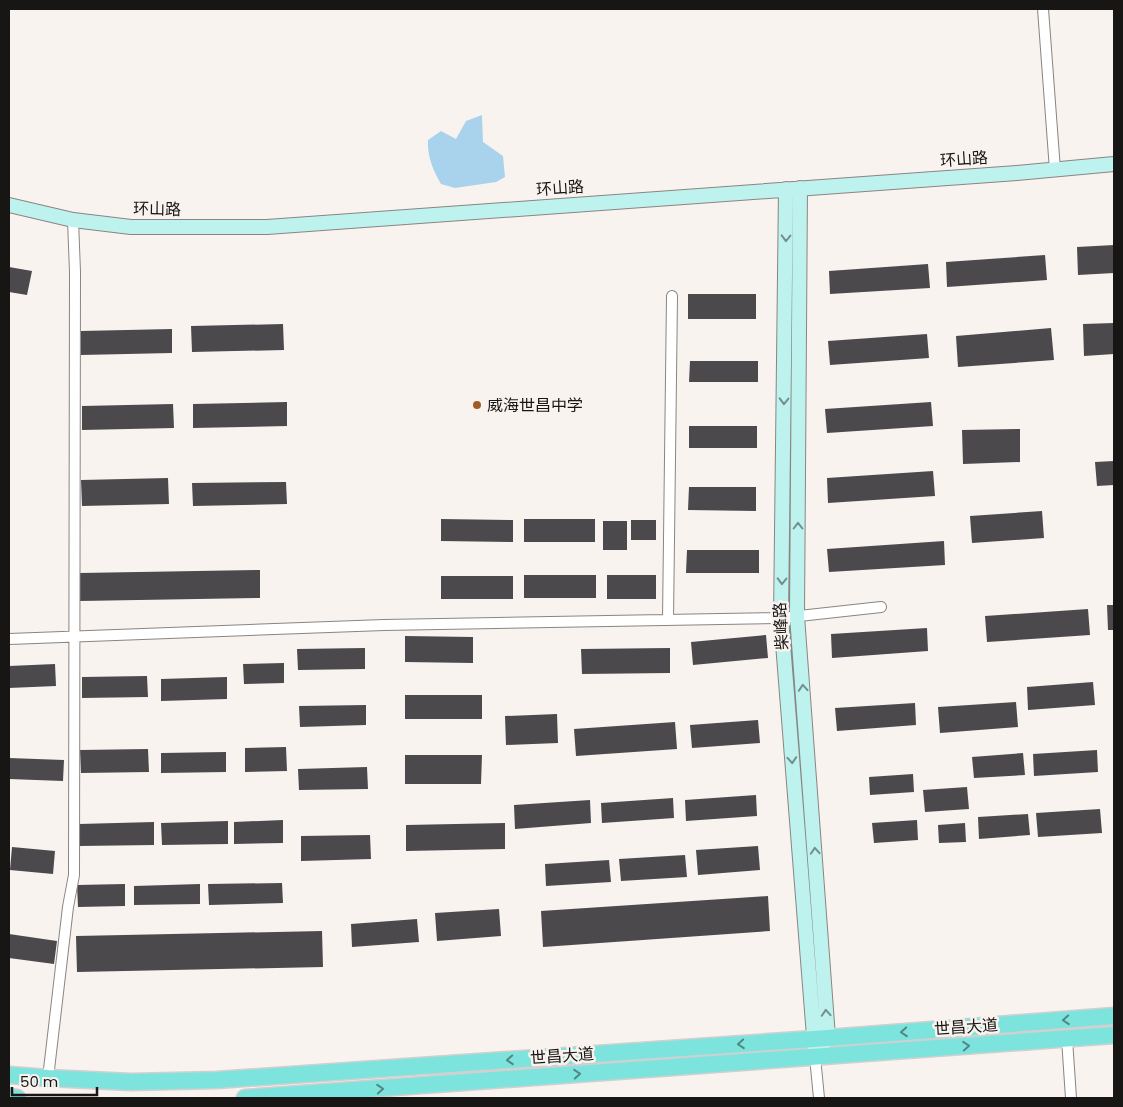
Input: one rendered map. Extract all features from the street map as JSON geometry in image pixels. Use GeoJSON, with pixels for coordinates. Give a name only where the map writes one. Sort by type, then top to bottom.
{"type":"FeatureCollection","features":[{"type":"Feature","properties":{"kind":"main road","name":"世昌大道"},"geometry":{"type":"LineString","coordinates":[[9,1075],[132,1082],[217,1080],[1114,1016]]}},
{"type":"Feature","properties":{"kind":"main road","name":"世昌大道"},"geometry":{"type":"LineString","coordinates":[[244,1098],[341,1095],[1114,1035]]}},
{"type":"Feature","properties":{"kind":"main road"},"geometry":{"type":"LineString","coordinates":[[9,1098],[18,1098]]}},
{"type":"Feature","properties":{"kind":"street"},"geometry":{"type":"LineString","coordinates":[[1043,9],[1055,170]]}},
{"type":"Feature","properties":{"kind":"street","name":"环山路"},"geometry":{"type":"LineString","coordinates":[[9,205],[73,220],[131,227],[267,227],[1055,170],[1114,164]]}},
{"type":"Feature","properties":{"kind":"street","name":"柴峰路"},"geometry":{"type":"LineString","coordinates":[[793,189],[797,616],[821,1038]]}},
{"type":"Feature","properties":{"kind":"street","name":"柴峰路"},"geometry":{"type":"LineString","coordinates":[[793,189],[781,618],[821,1038]]}},
{"type":"Feature","properties":{"kind":"street"},"geometry":{"type":"LineString","coordinates":[[48,1078],[68,907],[74,875],[75,272],[73,220]]}},
{"type":"Feature","properties":{"kind":"street"},"geometry":{"type":"LineString","coordinates":[[668,620],[672,296]]}},
{"type":"Feature","properties":{"kind":"street"},"geometry":{"type":"LineString","coordinates":[[9,639],[384,625],[781,618],[882,607]]}},
{"type":"Feature","properties":{"kind":"street"},"geometry":{"type":"LineString","coordinates":[[818,1098],[815,1058],[821,1038]]}},
{"type":"Feature","properties":{"kind":"street"},"geometry":{"type":"LineString","coordinates":[[1067,1038],[1071,1098]]}},
{"type":"Feature","properties":{"kind":"water"},"geometry":{"type":"Polygon","coordinates":[[[482,115],[483,142],[503,156],[505,177],[496,182],[455,188],[441,184],[431,163],[428,152],[428,140],[441,131],[456,139],[466,121],[482,115]]]}},
{"type":"Feature","properties":{"kind":"building"},"geometry":{"type":"Polygon","coordinates":[[[1114,245],[1114,273],[1078,275],[1077,247],[1114,245]]]}},
{"type":"Feature","properties":{"kind":"building"},"geometry":{"type":"Polygon","coordinates":[[[1045,255],[1047,280],[947,287],[946,262],[1045,255]]]}},
{"type":"Feature","properties":{"kind":"building"},"geometry":{"type":"Polygon","coordinates":[[[928,264],[930,288],[830,294],[829,271],[928,264]]]}},
{"type":"Feature","properties":{"kind":"building"},"geometry":{"type":"Polygon","coordinates":[[[9,267],[32,271],[27,295],[9,292],[9,267]]]}},
{"type":"Feature","properties":{"kind":"building"},"geometry":{"type":"Polygon","coordinates":[[[688,294],[756,294],[756,319],[688,319],[688,294]]]}},
{"type":"Feature","properties":{"kind":"building"},"geometry":{"type":"Polygon","coordinates":[[[1114,323],[1114,354],[1084,356],[1083,324],[1114,323]]]}},
{"type":"Feature","properties":{"kind":"building"},"geometry":{"type":"Polygon","coordinates":[[[283,324],[284,350],[192,352],[191,326],[283,324]]]}},
{"type":"Feature","properties":{"kind":"building"},"geometry":{"type":"Polygon","coordinates":[[[1051,328],[1054,360],[958,367],[956,336],[1051,328]]]}},
{"type":"Feature","properties":{"kind":"building"},"geometry":{"type":"Polygon","coordinates":[[[172,329],[172,353],[81,355],[81,331],[172,329]]]}},
{"type":"Feature","properties":{"kind":"building"},"geometry":{"type":"Polygon","coordinates":[[[927,334],[929,358],[830,365],[828,341],[927,334]]]}},
{"type":"Feature","properties":{"kind":"building"},"geometry":{"type":"Polygon","coordinates":[[[690,361],[758,361],[758,382],[689,382],[690,361]]]}},
{"type":"Feature","properties":{"kind":"building"},"geometry":{"type":"Polygon","coordinates":[[[287,402],[287,426],[193,428],[193,404],[287,402]]]}},
{"type":"Feature","properties":{"kind":"building"},"geometry":{"type":"Polygon","coordinates":[[[931,402],[933,426],[827,433],[825,409],[931,402]]]}},
{"type":"Feature","properties":{"kind":"building"},"geometry":{"type":"Polygon","coordinates":[[[173,404],[174,428],[82,430],[82,406],[173,404]]]}},
{"type":"Feature","properties":{"kind":"building"},"geometry":{"type":"Polygon","coordinates":[[[689,426],[757,426],[757,448],[689,448],[689,426]]]}},
{"type":"Feature","properties":{"kind":"building"},"geometry":{"type":"Polygon","coordinates":[[[1020,429],[1020,462],[963,464],[962,430],[1020,429]]]}},
{"type":"Feature","properties":{"kind":"building"},"geometry":{"type":"Polygon","coordinates":[[[1114,461],[1114,485],[1097,486],[1095,462],[1114,461]]]}},
{"type":"Feature","properties":{"kind":"building"},"geometry":{"type":"Polygon","coordinates":[[[933,471],[935,496],[828,503],[827,478],[933,471]]]}},
{"type":"Feature","properties":{"kind":"building"},"geometry":{"type":"Polygon","coordinates":[[[168,478],[169,504],[82,506],[81,480],[168,478]]]}},
{"type":"Feature","properties":{"kind":"building"},"geometry":{"type":"Polygon","coordinates":[[[286,482],[287,504],[193,506],[192,483],[286,482]]]}},
{"type":"Feature","properties":{"kind":"building"},"geometry":{"type":"Polygon","coordinates":[[[689,487],[756,487],[756,511],[688,510],[689,487]]]}},
{"type":"Feature","properties":{"kind":"building"},"geometry":{"type":"Polygon","coordinates":[[[1042,511],[1044,538],[972,543],[970,516],[1042,511]]]}},
{"type":"Feature","properties":{"kind":"building"},"geometry":{"type":"Polygon","coordinates":[[[441,519],[513,520],[513,542],[441,541],[441,519]]]}},
{"type":"Feature","properties":{"kind":"building"},"geometry":{"type":"Polygon","coordinates":[[[524,519],[595,519],[595,542],[524,542],[524,519]]]}},
{"type":"Feature","properties":{"kind":"building"},"geometry":{"type":"Polygon","coordinates":[[[631,520],[656,520],[656,540],[631,540],[631,520]]]}},
{"type":"Feature","properties":{"kind":"building"},"geometry":{"type":"Polygon","coordinates":[[[603,521],[627,521],[627,550],[603,550],[603,521]]]}},
{"type":"Feature","properties":{"kind":"building"},"geometry":{"type":"Polygon","coordinates":[[[944,541],[945,565],[829,572],[827,549],[944,541]]]}},
{"type":"Feature","properties":{"kind":"building"},"geometry":{"type":"Polygon","coordinates":[[[687,550],[759,550],[759,573],[686,573],[687,550]]]}},
{"type":"Feature","properties":{"kind":"building"},"geometry":{"type":"Polygon","coordinates":[[[260,570],[260,598],[80,601],[80,573],[260,570]]]}},
{"type":"Feature","properties":{"kind":"building"},"geometry":{"type":"Polygon","coordinates":[[[524,575],[596,575],[596,598],[524,598],[524,575]]]}},
{"type":"Feature","properties":{"kind":"building"},"geometry":{"type":"Polygon","coordinates":[[[607,575],[656,575],[656,599],[607,599],[607,575]]]}},
{"type":"Feature","properties":{"kind":"building"},"geometry":{"type":"Polygon","coordinates":[[[441,576],[513,576],[513,599],[441,599],[441,576]]]}},
{"type":"Feature","properties":{"kind":"building"},"geometry":{"type":"Polygon","coordinates":[[[1107,605],[1114,605],[1114,630],[1108,630],[1107,605]]]}},
{"type":"Feature","properties":{"kind":"building"},"geometry":{"type":"Polygon","coordinates":[[[1088,609],[1090,635],[987,642],[985,616],[1088,609]]]}},
{"type":"Feature","properties":{"kind":"building"},"geometry":{"type":"Polygon","coordinates":[[[927,628],[928,651],[832,658],[831,634],[927,628]]]}},
{"type":"Feature","properties":{"kind":"building"},"geometry":{"type":"Polygon","coordinates":[[[766,635],[768,658],[693,665],[691,642],[766,635]]]}},
{"type":"Feature","properties":{"kind":"building"},"geometry":{"type":"Polygon","coordinates":[[[405,636],[473,637],[473,663],[405,662],[405,636]]]}},
{"type":"Feature","properties":{"kind":"building"},"geometry":{"type":"Polygon","coordinates":[[[365,648],[365,669],[298,670],[297,649],[365,648]]]}},
{"type":"Feature","properties":{"kind":"building"},"geometry":{"type":"Polygon","coordinates":[[[670,648],[670,673],[582,674],[581,649],[670,648]]]}},
{"type":"Feature","properties":{"kind":"building"},"geometry":{"type":"Polygon","coordinates":[[[284,663],[284,683],[244,684],[243,664],[284,663]]]}},
{"type":"Feature","properties":{"kind":"building"},"geometry":{"type":"Polygon","coordinates":[[[55,664],[56,686],[9,688],[9,666],[55,664]]]}},
{"type":"Feature","properties":{"kind":"building"},"geometry":{"type":"Polygon","coordinates":[[[147,676],[148,697],[82,698],[82,677],[147,676]]]}},
{"type":"Feature","properties":{"kind":"building"},"geometry":{"type":"Polygon","coordinates":[[[227,677],[227,699],[161,701],[161,679],[227,677]]]}},
{"type":"Feature","properties":{"kind":"building"},"geometry":{"type":"Polygon","coordinates":[[[1093,682],[1095,705],[1028,710],[1027,687],[1093,682]]]}},
{"type":"Feature","properties":{"kind":"building"},"geometry":{"type":"Polygon","coordinates":[[[405,695],[482,695],[482,719],[405,719],[405,695]]]}},
{"type":"Feature","properties":{"kind":"building"},"geometry":{"type":"Polygon","coordinates":[[[1016,702],[1018,727],[940,733],[938,707],[1016,702]]]}},
{"type":"Feature","properties":{"kind":"building"},"geometry":{"type":"Polygon","coordinates":[[[915,703],[916,725],[837,731],[835,708],[915,703]]]}},
{"type":"Feature","properties":{"kind":"building"},"geometry":{"type":"Polygon","coordinates":[[[366,705],[366,725],[300,727],[299,706],[366,705]]]}},
{"type":"Feature","properties":{"kind":"building"},"geometry":{"type":"Polygon","coordinates":[[[557,714],[558,743],[506,745],[505,716],[557,714]]]}},
{"type":"Feature","properties":{"kind":"building"},"geometry":{"type":"Polygon","coordinates":[[[758,720],[760,743],[692,748],[690,725],[758,720]]]}},
{"type":"Feature","properties":{"kind":"building"},"geometry":{"type":"Polygon","coordinates":[[[675,722],[677,749],[576,756],[574,729],[675,722]]]}},
{"type":"Feature","properties":{"kind":"building"},"geometry":{"type":"Polygon","coordinates":[[[286,747],[287,771],[245,772],[245,748],[286,747]]]}},
{"type":"Feature","properties":{"kind":"building"},"geometry":{"type":"Polygon","coordinates":[[[148,749],[149,772],[81,773],[80,750],[148,749]]]}},
{"type":"Feature","properties":{"kind":"building"},"geometry":{"type":"Polygon","coordinates":[[[1097,750],[1098,772],[1034,776],[1033,754],[1097,750]]]}},
{"type":"Feature","properties":{"kind":"building"},"geometry":{"type":"Polygon","coordinates":[[[226,752],[226,772],[161,773],[161,753],[226,752]]]}},
{"type":"Feature","properties":{"kind":"building"},"geometry":{"type":"Polygon","coordinates":[[[1023,753],[1025,775],[974,778],[972,757],[1023,753]]]}},
{"type":"Feature","properties":{"kind":"building"},"geometry":{"type":"Polygon","coordinates":[[[405,755],[482,755],[481,784],[405,784],[405,755]]]}},
{"type":"Feature","properties":{"kind":"building"},"geometry":{"type":"Polygon","coordinates":[[[9,758],[64,760],[63,781],[9,779],[9,758]]]}},
{"type":"Feature","properties":{"kind":"building"},"geometry":{"type":"Polygon","coordinates":[[[367,767],[368,789],[299,790],[298,769],[367,767]]]}},
{"type":"Feature","properties":{"kind":"building"},"geometry":{"type":"Polygon","coordinates":[[[913,774],[914,792],[870,795],[869,777],[913,774]]]}},
{"type":"Feature","properties":{"kind":"building"},"geometry":{"type":"Polygon","coordinates":[[[967,787],[969,809],[925,812],[923,790],[967,787]]]}},
{"type":"Feature","properties":{"kind":"building"},"geometry":{"type":"Polygon","coordinates":[[[756,795],[757,816],[686,821],[685,800],[756,795]]]}},
{"type":"Feature","properties":{"kind":"building"},"geometry":{"type":"Polygon","coordinates":[[[673,798],[674,818],[602,823],[601,803],[673,798]]]}},
{"type":"Feature","properties":{"kind":"building"},"geometry":{"type":"Polygon","coordinates":[[[590,800],[591,823],[515,829],[514,805],[590,800]]]}},
{"type":"Feature","properties":{"kind":"building"},"geometry":{"type":"Polygon","coordinates":[[[1100,809],[1102,833],[1038,837],[1036,813],[1100,809]]]}},
{"type":"Feature","properties":{"kind":"building"},"geometry":{"type":"Polygon","coordinates":[[[1028,814],[1030,835],[979,839],[978,817],[1028,814]]]}},
{"type":"Feature","properties":{"kind":"building"},"geometry":{"type":"Polygon","coordinates":[[[283,820],[283,843],[234,844],[234,822],[283,820]]]}},
{"type":"Feature","properties":{"kind":"building"},"geometry":{"type":"Polygon","coordinates":[[[917,820],[918,840],[874,843],[872,823],[917,820]]]}},
{"type":"Feature","properties":{"kind":"building"},"geometry":{"type":"Polygon","coordinates":[[[228,821],[228,844],[162,845],[161,823],[228,821]]]}},
{"type":"Feature","properties":{"kind":"building"},"geometry":{"type":"Polygon","coordinates":[[[154,822],[154,845],[79,846],[79,824],[154,822]]]}},
{"type":"Feature","properties":{"kind":"building"},"geometry":{"type":"Polygon","coordinates":[[[505,823],[505,849],[406,851],[406,825],[505,823]]]}},
{"type":"Feature","properties":{"kind":"building"},"geometry":{"type":"Polygon","coordinates":[[[965,823],[966,842],[939,843],[938,825],[965,823]]]}},
{"type":"Feature","properties":{"kind":"building"},"geometry":{"type":"Polygon","coordinates":[[[370,835],[371,859],[301,861],[301,836],[370,835]]]}},
{"type":"Feature","properties":{"kind":"building"},"geometry":{"type":"Polygon","coordinates":[[[758,846],[760,870],[698,875],[696,850],[758,846]]]}},
{"type":"Feature","properties":{"kind":"building"},"geometry":{"type":"Polygon","coordinates":[[[12,847],[55,851],[53,874],[10,870],[12,847]]]}},
{"type":"Feature","properties":{"kind":"building"},"geometry":{"type":"Polygon","coordinates":[[[685,855],[687,877],[621,881],[619,859],[685,855]]]}},
{"type":"Feature","properties":{"kind":"building"},"geometry":{"type":"Polygon","coordinates":[[[609,860],[611,882],[546,886],[545,864],[609,860]]]}},
{"type":"Feature","properties":{"kind":"building"},"geometry":{"type":"Polygon","coordinates":[[[282,883],[283,903],[209,905],[208,884],[282,883]]]}},
{"type":"Feature","properties":{"kind":"building"},"geometry":{"type":"Polygon","coordinates":[[[125,884],[125,906],[78,907],[77,885],[125,884]]]}},
{"type":"Feature","properties":{"kind":"building"},"geometry":{"type":"Polygon","coordinates":[[[200,884],[200,904],[134,905],[134,886],[200,884]]]}},
{"type":"Feature","properties":{"kind":"building"},"geometry":{"type":"Polygon","coordinates":[[[768,896],[770,931],[543,947],[541,911],[768,896]]]}},
{"type":"Feature","properties":{"kind":"building"},"geometry":{"type":"Polygon","coordinates":[[[499,909],[501,936],[437,941],[435,913],[499,909]]]}},
{"type":"Feature","properties":{"kind":"building"},"geometry":{"type":"Polygon","coordinates":[[[417,919],[419,942],[352,947],[351,924],[417,919]]]}},
{"type":"Feature","properties":{"kind":"building"},"geometry":{"type":"Polygon","coordinates":[[[322,931],[323,967],[77,972],[76,936],[322,931]]]}},
{"type":"Feature","properties":{"kind":"building"},"geometry":{"type":"Polygon","coordinates":[[[9,934],[57,941],[54,964],[9,958],[9,934]]]}},
{"type":"Feature","properties":{"kind":"place","name":"威海世昌中学"},"geometry":{"type":"Point","coordinates":[477,405]}}]}
